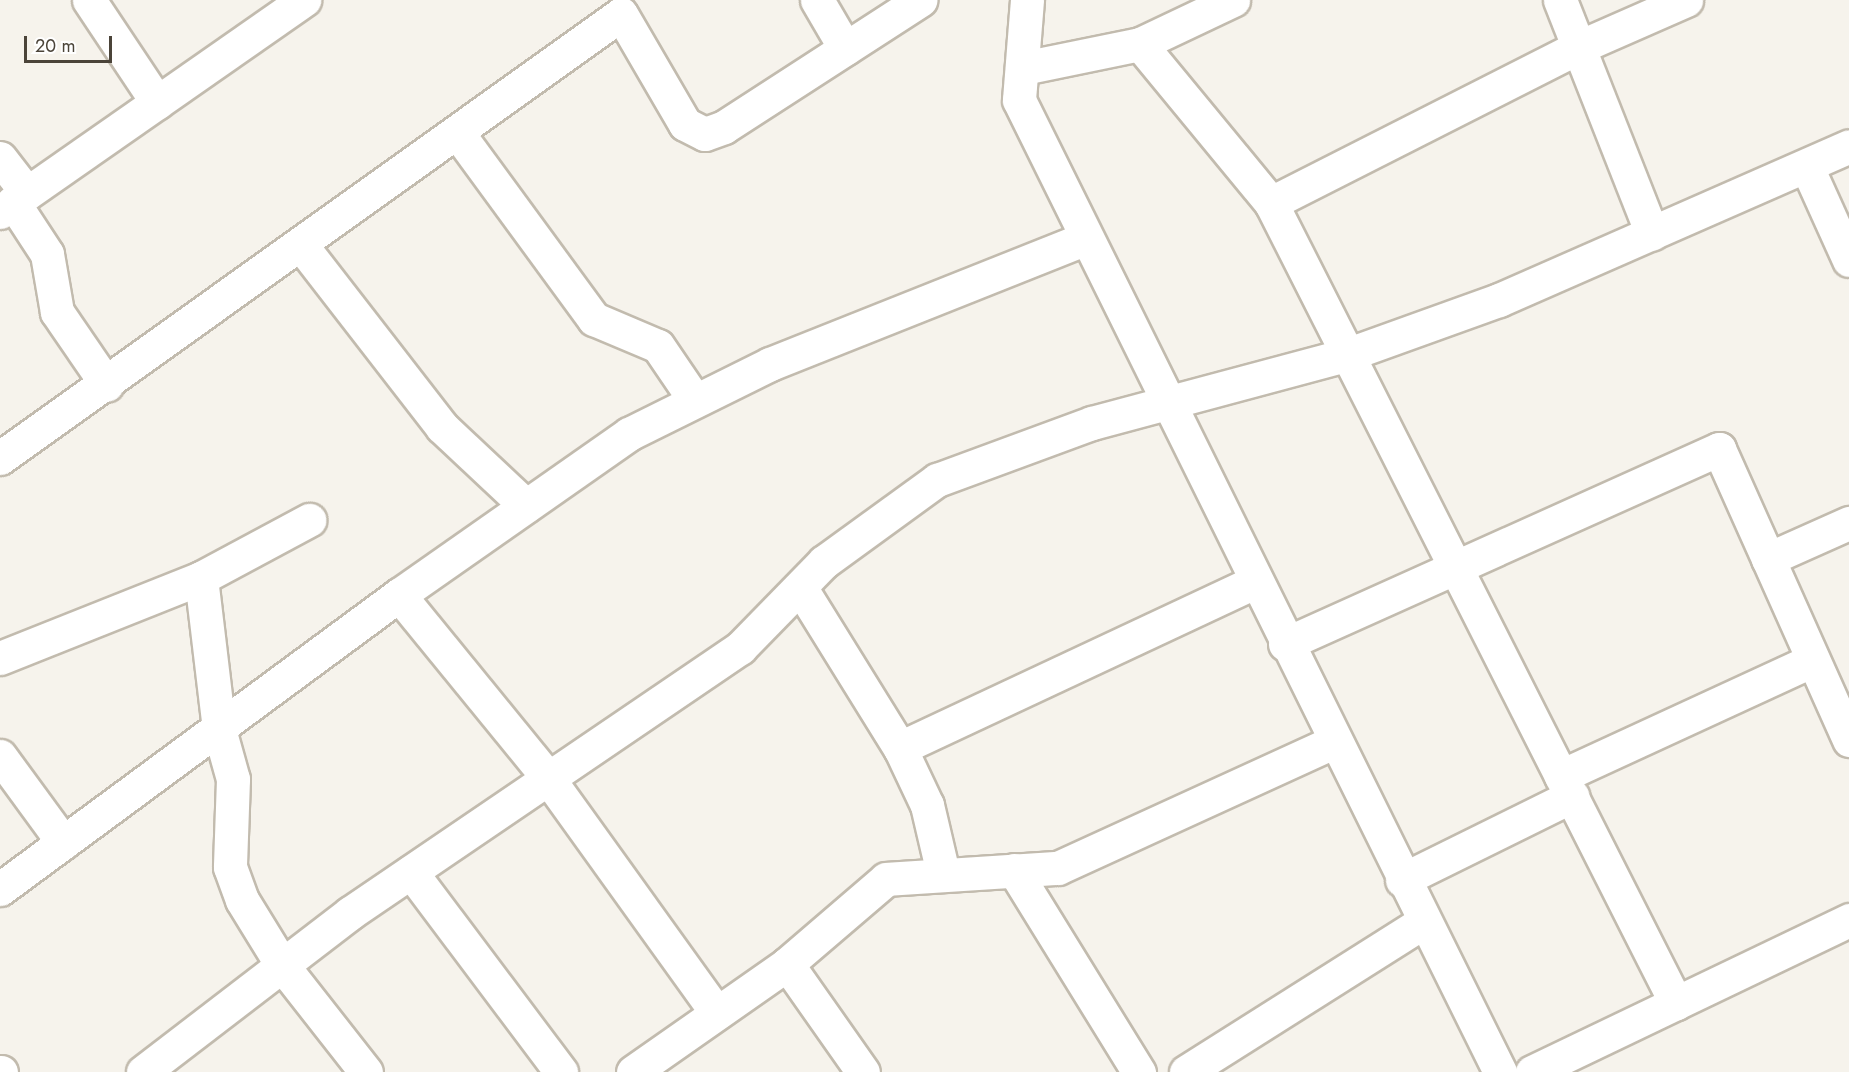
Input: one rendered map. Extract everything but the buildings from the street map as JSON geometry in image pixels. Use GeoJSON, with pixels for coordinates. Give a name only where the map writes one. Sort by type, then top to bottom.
{"type":"FeatureCollection","features":[{"type":"Feature","properties":{"kind":"street"},"geometry":{"type":"LineString","coordinates":[[89,0],[157,102]]}},
{"type":"Feature","properties":{"kind":"street"},"geometry":{"type":"LineString","coordinates":[[13,202],[304,0]]}},
{"type":"Feature","properties":{"kind":"street"},"geometry":{"type":"LineString","coordinates":[[817,0],[845,48]]}},
{"type":"Feature","properties":{"kind":"street"},"geometry":{"type":"LineString","coordinates":[[0,458],[107,385],[457,132],[617,7],[685,124],[705,134],[920,0]]}},
{"type":"Feature","properties":{"kind":"street"},"geometry":{"type":"LineString","coordinates":[[1027,0],[1019,100],[1285,644],[1500,1072]]}},
{"type":"Feature","properties":{"kind":"street"},"geometry":{"type":"LineString","coordinates":[[1023,68],[1140,44],[1233,0]]}},
{"type":"Feature","properties":{"kind":"street"},"geometry":{"type":"LineString","coordinates":[[1560,0],[1652,234]]}},
{"type":"Feature","properties":{"kind":"street"},"geometry":{"type":"LineString","coordinates":[[1271,203],[1579,47],[1686,0]]}},
{"type":"Feature","properties":{"kind":"street"},"geometry":{"type":"LineString","coordinates":[[1140,44],[1271,203],[1349,354],[1453,569],[1567,786],[1676,1003]]}},
{"type":"Feature","properties":{"kind":"street"},"geometry":{"type":"LineString","coordinates":[[457,132],[594,319],[658,346],[694,399]]}},
{"type":"Feature","properties":{"kind":"street"},"geometry":{"type":"LineString","coordinates":[[142,1072],[282,965],[411,872],[740,648],[824,562],[938,480],[1092,423],[1168,405],[1349,354],[1499,300],[1807,167],[1849,146]]}},
{"type":"Feature","properties":{"kind":"street"},"geometry":{"type":"LineString","coordinates":[[0,158],[13,202],[47,254],[57,312],[107,385]]}},
{"type":"Feature","properties":{"kind":"street"},"geometry":{"type":"LineString","coordinates":[[1807,167],[1849,260]]}},
{"type":"Feature","properties":{"kind":"street"},"geometry":{"type":"LineString","coordinates":[[0,889],[399,595],[629,434],[694,399],[770,363],[1086,238]]}},
{"type":"Feature","properties":{"kind":"street"},"geometry":{"type":"LineString","coordinates":[[301,244],[442,427],[526,506]]}},
{"type":"Feature","properties":{"kind":"street"},"geometry":{"type":"LineString","coordinates":[[1285,644],[1719,449],[1849,740]]}},
{"type":"Feature","properties":{"kind":"street"},"geometry":{"type":"LineString","coordinates":[[0,658],[201,578],[309,520]]}},
{"type":"Feature","properties":{"kind":"street"},"geometry":{"type":"LineString","coordinates":[[1768,559],[1849,523]]}},
{"type":"Feature","properties":{"kind":"street"},"geometry":{"type":"LineString","coordinates":[[201,578],[219,729],[233,779],[230,867],[242,900],[282,965],[366,1072]]}},
{"type":"Feature","properties":{"kind":"street"},"geometry":{"type":"LineString","coordinates":[[900,748],[1255,582]]}},
{"type":"Feature","properties":{"kind":"street"},"geometry":{"type":"LineString","coordinates":[[800,587],[900,748],[927,805],[943,873]]}},
{"type":"Feature","properties":{"kind":"street"},"geometry":{"type":"LineString","coordinates":[[399,595],[548,778],[717,1013]]}},
{"type":"Feature","properties":{"kind":"street"},"geometry":{"type":"LineString","coordinates":[[1402,880],[1567,786],[1813,660]]}},
{"type":"Feature","properties":{"kind":"street"},"geometry":{"type":"LineString","coordinates":[[633,1072],[787,964],[886,879],[943,873],[1058,868],[1334,742]]}},
{"type":"Feature","properties":{"kind":"street"},"geometry":{"type":"LineString","coordinates":[[0,756],[63,842]]}},
{"type":"Feature","properties":{"kind":"street"},"geometry":{"type":"LineString","coordinates":[[1014,870],[1139,1072]]}},
{"type":"Feature","properties":{"kind":"street"},"geometry":{"type":"LineString","coordinates":[[411,872],[561,1072]]}},
{"type":"Feature","properties":{"kind":"street"},"geometry":{"type":"LineString","coordinates":[[1532,1072],[1849,920]]}},
{"type":"Feature","properties":{"kind":"street"},"geometry":{"type":"LineString","coordinates":[[1186,1072],[1423,922]]}},
{"type":"Feature","properties":{"kind":"street"},"geometry":{"type":"LineString","coordinates":[[787,964],[863,1072]]}}]}
